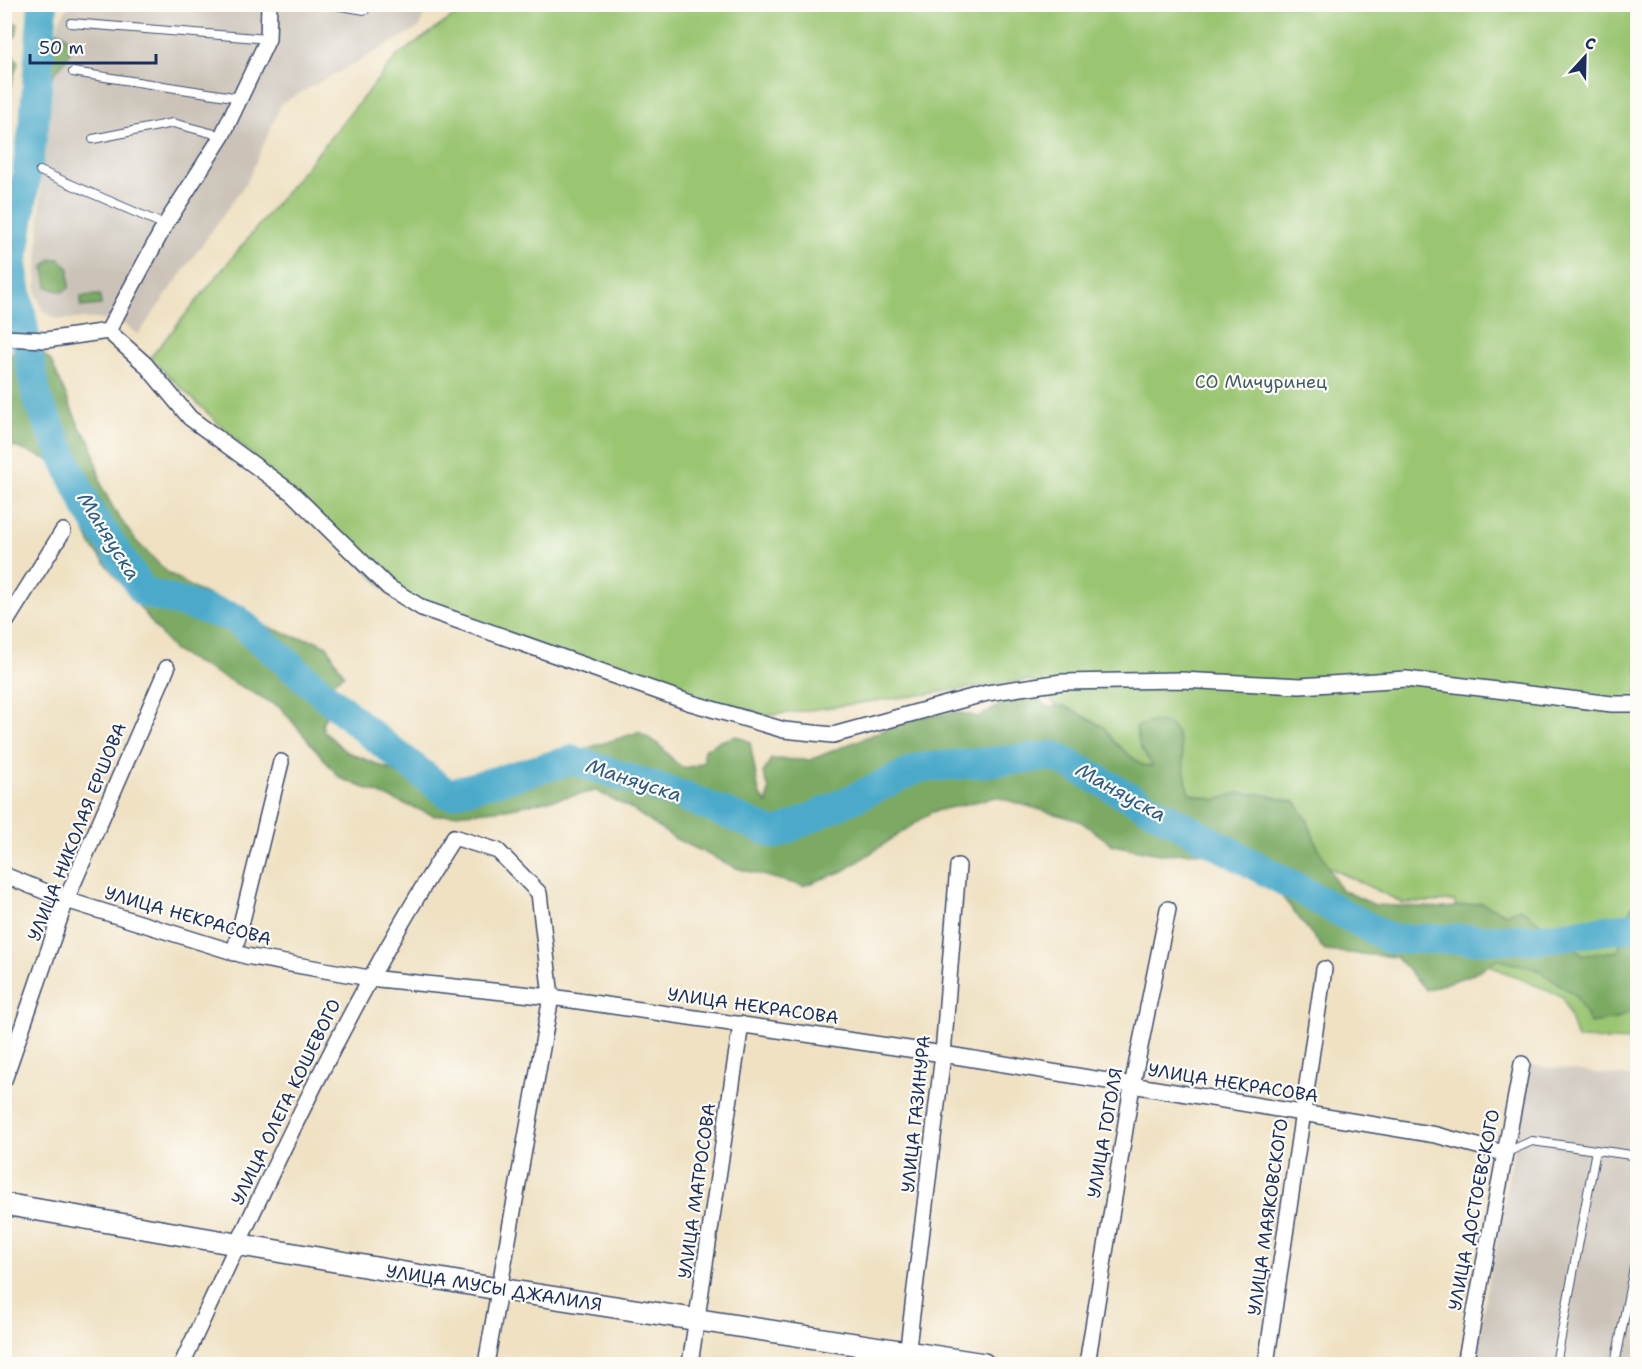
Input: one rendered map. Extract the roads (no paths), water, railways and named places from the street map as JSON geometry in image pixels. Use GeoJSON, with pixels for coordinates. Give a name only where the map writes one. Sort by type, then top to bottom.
{"type":"FeatureCollection","features":[{"type":"Feature","properties":{"kind":"main road","name":"УЛИЦА МУСЫ ДЖАЛИЛЯ"},"geometry":{"type":"LineString","coordinates":[[4,1204],[498,1289],[699,1320],[908,1358],[984,1365]]}},
{"type":"Feature","properties":{"kind":"street"},"geometry":{"type":"LineString","coordinates":[[108,331],[165,225],[222,136],[268,39],[269,4]]}},
{"type":"Feature","properties":{"kind":"street"},"geometry":{"type":"LineString","coordinates":[[4,338],[46,340],[108,331],[145,364],[190,418],[292,493],[388,587],[414,603],[688,702],[784,730],[833,735],[987,693],[1062,682],[1181,680],[1300,686],[1406,679],[1612,704],[1638,704]]}},
{"type":"Feature","properties":{"kind":"street"},"geometry":{"type":"LineString","coordinates":[[4,625],[63,531]]}},
{"type":"Feature","properties":{"kind":"street","name":"УЛИЦА НИКОЛАЯ ЕРШОВА"},"geometry":{"type":"LineString","coordinates":[[4,1080],[66,900],[167,668]]}},
{"type":"Feature","properties":{"kind":"street"},"geometry":{"type":"LineString","coordinates":[[234,952],[281,762]]}},
{"type":"Feature","properties":{"kind":"street","name":"УЛИЦА ОЛЕГА КОШЕВОГО"},"geometry":{"type":"LineString","coordinates":[[182,1365],[369,978],[454,837],[498,851],[539,892],[551,997]]}},
{"type":"Feature","properties":{"kind":"street","name":"УЛИЦА ГАЗИНУРА"},"geometry":{"type":"LineString","coordinates":[[908,1358],[943,1054],[958,866]]}},
{"type":"Feature","properties":{"kind":"street","name":"УЛИЦА НЕКРАСОВА"},"geometry":{"type":"LineString","coordinates":[[4,874],[66,900],[234,952],[369,978],[551,997],[943,1054],[1436,1135],[1504,1153]]}},
{"type":"Feature","properties":{"kind":"street","name":"УЛИЦА ГОГОЛЯ"},"geometry":{"type":"LineString","coordinates":[[1087,1365],[1132,1086],[1168,909]]}},
{"type":"Feature","properties":{"kind":"street","name":"УЛИЦА МАЯКОВСКОГО"},"geometry":{"type":"LineString","coordinates":[[1266,1365],[1324,969]]}},
{"type":"Feature","properties":{"kind":"street"},"geometry":{"type":"LineString","coordinates":[[486,1365],[551,997]]}},
{"type":"Feature","properties":{"kind":"street","name":"УЛИЦА МАТРОСОВА"},"geometry":{"type":"LineString","coordinates":[[690,1365],[699,1320],[741,1024]]}},
{"type":"Feature","properties":{"kind":"street","name":"УЛИЦА ДОСТОЕВСКОГО"},"geometry":{"type":"LineString","coordinates":[[1465,1365],[1522,1064]]}},
{"type":"Feature","properties":{"kind":"lane"},"geometry":{"type":"LineString","coordinates":[[329,4],[365,10]]}},
{"type":"Feature","properties":{"kind":"lane"},"geometry":{"type":"LineString","coordinates":[[70,23],[268,39]]}},
{"type":"Feature","properties":{"kind":"lane"},"geometry":{"type":"LineString","coordinates":[[73,72],[240,98]]}},
{"type":"Feature","properties":{"kind":"lane"},"geometry":{"type":"LineString","coordinates":[[93,139],[173,123],[222,136]]}},
{"type":"Feature","properties":{"kind":"lane"},"geometry":{"type":"LineString","coordinates":[[40,171],[165,225]]}},
{"type":"Feature","properties":{"kind":"lane"},"geometry":{"type":"LineString","coordinates":[[1504,1153],[1532,1141],[1638,1156]]}},
{"type":"Feature","properties":{"kind":"lane"},"geometry":{"type":"LineString","coordinates":[[1556,1365],[1596,1150]]}},
{"type":"Feature","properties":{"kind":"lane"},"geometry":{"type":"LineString","coordinates":[[1616,1365],[1638,1248]]}},
{"type":"Feature","properties":{"kind":"waterway","name":"Маняуска"},"geometry":{"type":"LineString","coordinates":[[43,4],[34,125],[12,267],[37,399],[89,511],[144,592],[235,618],[368,732],[448,794],[573,760],[683,796],[776,834],[919,768],[1055,756],[1390,939],[1535,939],[1638,926]]}},
{"type":"Feature","properties":{"kind":"park label","name":"СО Мичуринец"},"geometry":{"type":"Point","coordinates":[1261,382]}}]}
